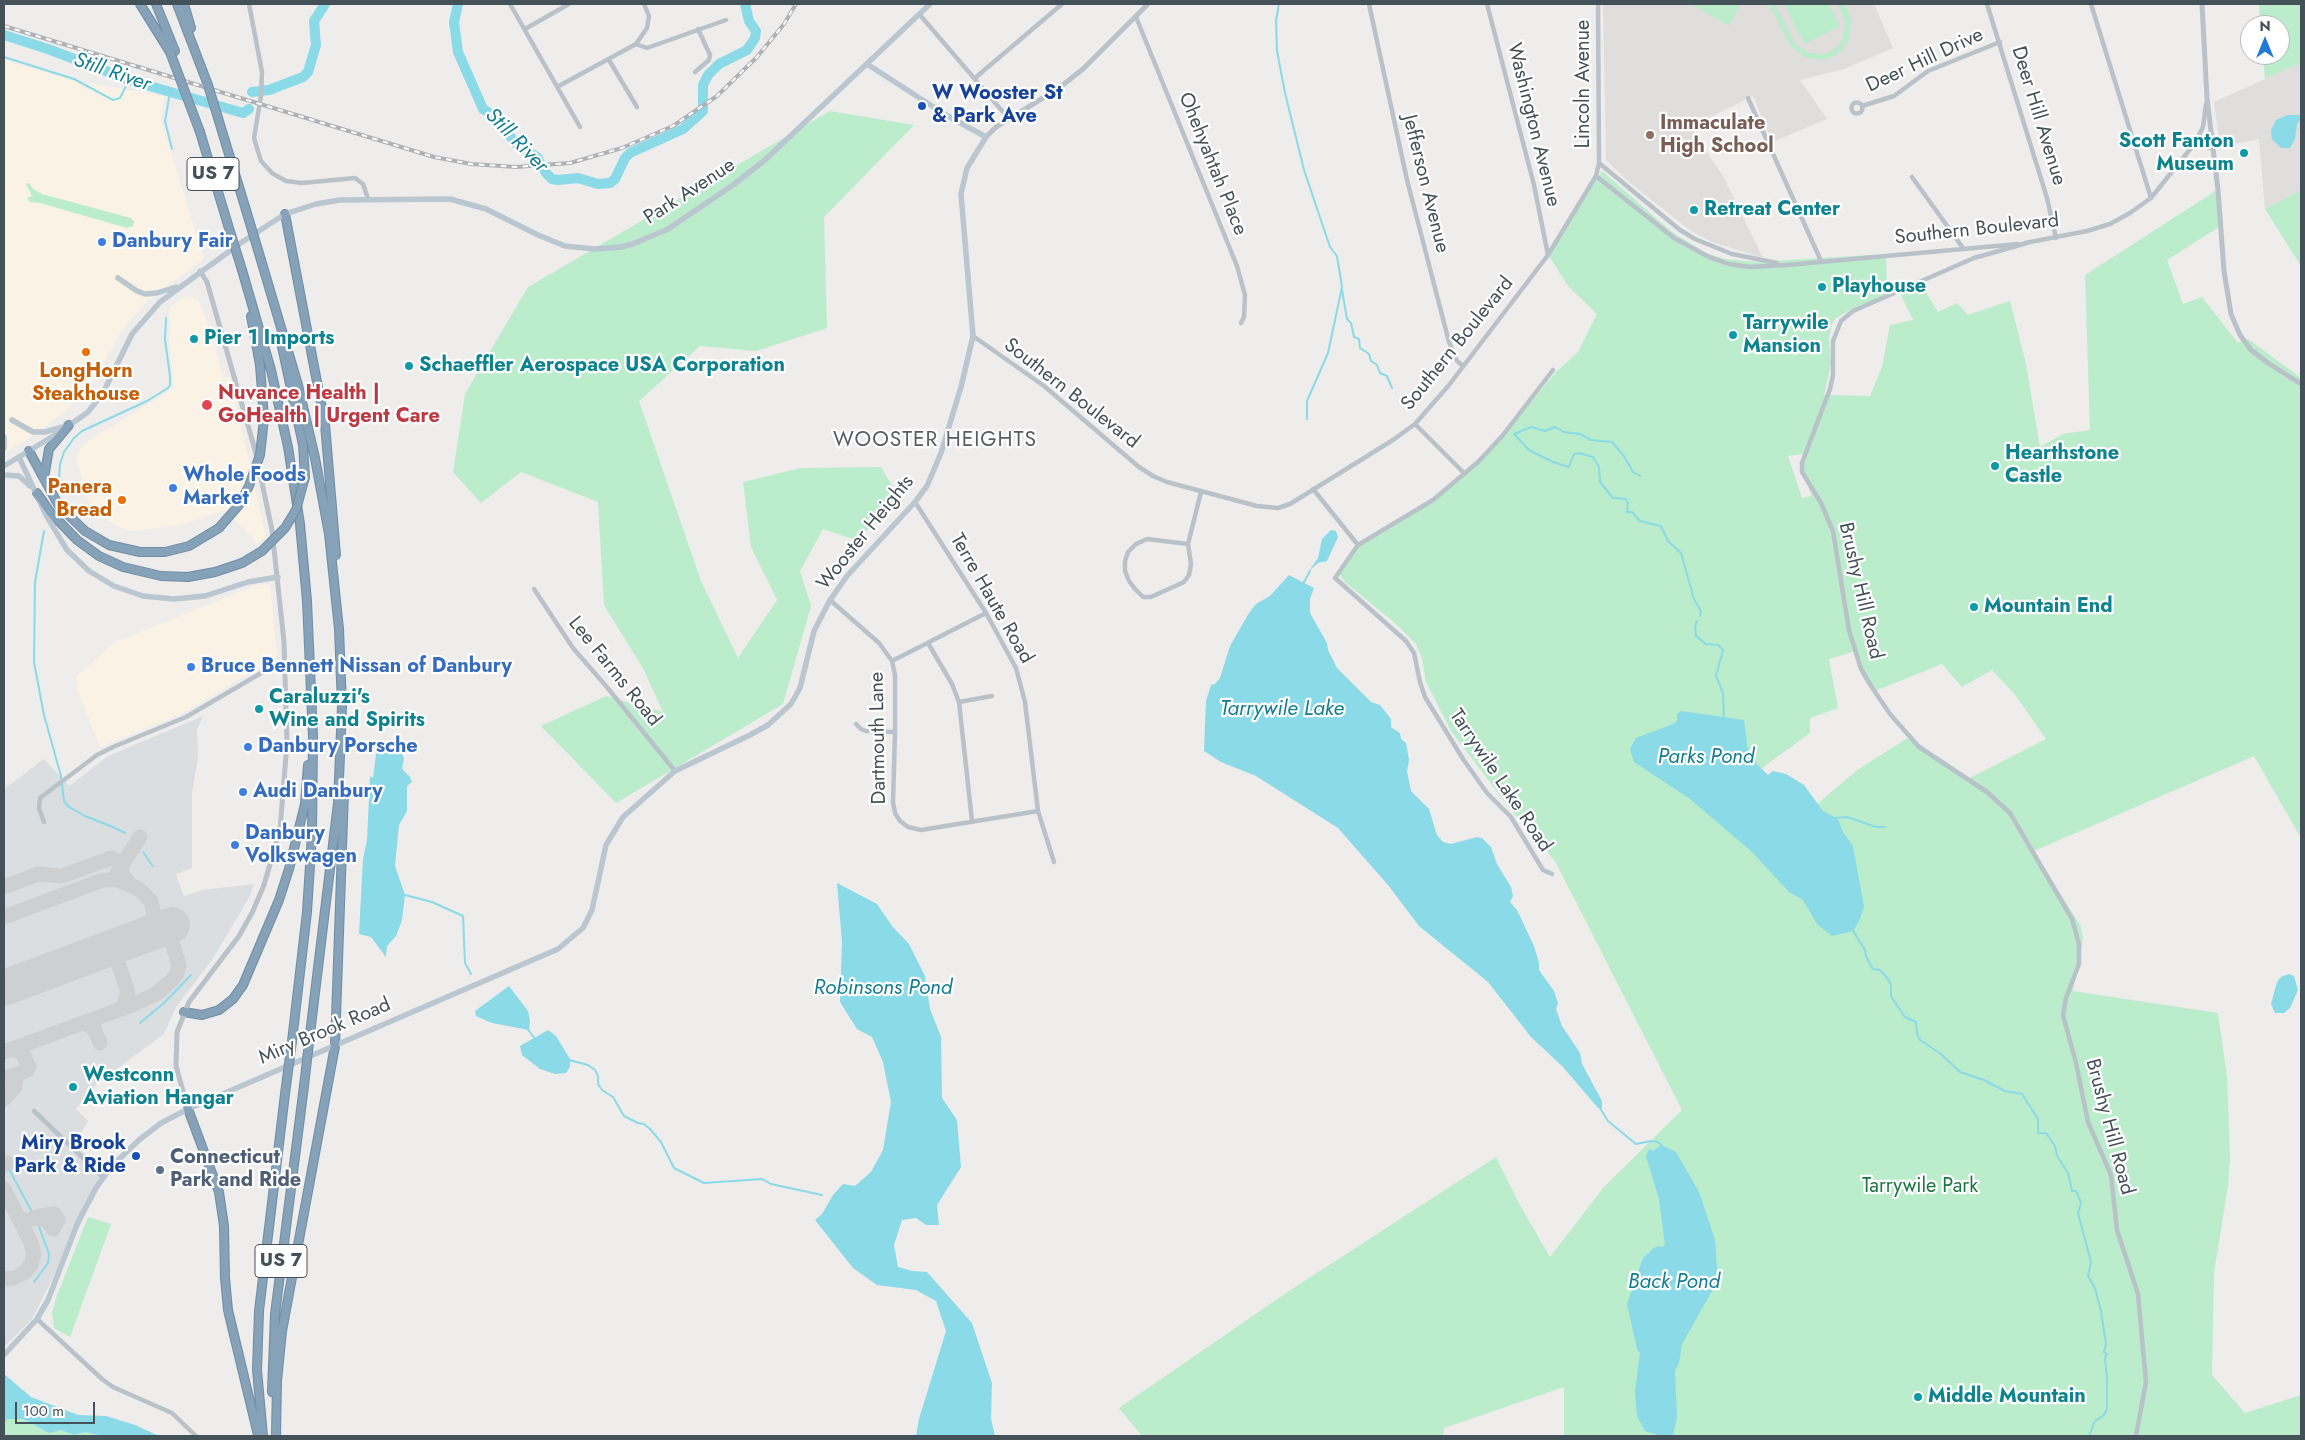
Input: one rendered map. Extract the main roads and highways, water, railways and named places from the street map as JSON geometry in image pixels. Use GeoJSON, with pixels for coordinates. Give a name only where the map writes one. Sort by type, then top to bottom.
{"type":"FeatureCollection","features":[{"type":"Feature","properties":{"kind":"highway"},"geometry":{"type":"LineString","coordinates":[[140,4],[173,52]]}},
{"type":"Feature","properties":{"kind":"highway"},"geometry":{"type":"LineString","coordinates":[[156,4],[173,52]]}},
{"type":"Feature","properties":{"kind":"highway"},"geometry":{"type":"LineString","coordinates":[[177,4],[198,56]]}},
{"type":"Feature","properties":{"kind":"highway"},"geometry":{"type":"LineString","coordinates":[[184,4],[198,56]]}},
{"type":"Feature","properties":{"kind":"highway","name":"US 7"},"geometry":{"type":"LineString","coordinates":[[173,52],[200,132],[273,380],[294,485],[306,581],[313,776],[311,864],[305,931],[259,1311],[258,1380],[263,1436]]}},
{"type":"Feature","properties":{"kind":"highway","name":"US 7"},"geometry":{"type":"LineString","coordinates":[[198,56],[298,385],[316,458],[331,553],[340,647],[342,726],[335,842],[275,1314],[272,1372],[275,1436]]}},
{"type":"Feature","properties":{"kind":"highway"},"geometry":{"type":"LineString","coordinates":[[285,214],[325,424],[338,571],[340,647]]}},
{"type":"Feature","properties":{"kind":"highway"},"geometry":{"type":"LineString","coordinates":[[37,493],[55,518],[77,540],[99,556],[123,568],[161,576],[188,576],[215,572],[242,563],[262,551],[285,528],[296,510],[305,477],[302,439],[261,260]]}},
{"type":"Feature","properties":{"kind":"highway"},"geometry":{"type":"LineString","coordinates":[[29,451],[59,506],[76,524],[94,538],[117,548],[152,553],[171,551],[199,541],[219,528],[239,505],[251,481],[260,454],[264,419],[260,365],[242,270]]}},
{"type":"Feature","properties":{"kind":"highway"},"geometry":{"type":"LineString","coordinates":[[44,478],[49,449],[69,425]]}},
{"type":"Feature","properties":{"kind":"highway"},"geometry":{"type":"LineString","coordinates":[[184,1012],[195,1015],[210,1014],[233,999],[243,985],[266,934],[287,876],[305,804],[311,698]]}},
{"type":"Feature","properties":{"kind":"highway"},"geometry":{"type":"LineString","coordinates":[[275,1436],[277,1381],[282,1331],[335,1046],[344,794],[342,726]]}},
{"type":"Feature","properties":{"kind":"highway"},"geometry":{"type":"LineString","coordinates":[[188,1109],[219,1192],[224,1226],[228,1310],[259,1436]]}},
{"type":"Feature","properties":{"kind":"main road","name":"Park Avenue"},"geometry":{"type":"LineString","coordinates":[[182,284],[285,214],[316,204],[368,199],[436,198],[461,201],[486,209],[552,242],[565,246],[594,249],[621,247],[646,240],[668,229],[744,177],[780,147],[930,4]]}},
{"type":"Feature","properties":{"kind":"main road","name":"Wooster Heights"},"geometry":{"type":"LineString","coordinates":[[598,889],[600,864],[606,845],[613,830],[624,817],[675,772],[768,725],[791,704],[800,688],[814,631],[830,600],[862,558],[915,502],[927,486],[941,453],[967,367],[973,336],[960,194],[968,168],[986,137],[867,64]]}},
{"type":"Feature","properties":{"kind":"main road"},"geometry":{"type":"LineString","coordinates":[[118,278],[136,291],[145,294],[164,292],[182,284]]}},
{"type":"Feature","properties":{"kind":"main road"},"geometry":{"type":"LineString","coordinates":[[4,466],[88,412],[100,397],[137,327],[160,302],[182,284]]}},
{"type":"Feature","properties":{"kind":"main road"},"geometry":{"type":"LineString","coordinates":[[12,420],[28,430],[39,432],[69,425]]}},
{"type":"Feature","properties":{"kind":"main road"},"geometry":{"type":"LineString","coordinates":[[4,437],[4,448]]}},
{"type":"Feature","properties":{"kind":"main road"},"geometry":{"type":"LineString","coordinates":[[20,457],[59,538],[77,562],[101,580],[129,592],[158,598],[190,598],[205,596],[253,581],[278,577]]}},
{"type":"Feature","properties":{"kind":"main road"},"geometry":{"type":"LineString","coordinates":[[4,475],[19,476],[37,493]]}},
{"type":"Feature","properties":{"kind":"main road","name":"Miry Brook Road"},"geometry":{"type":"LineString","coordinates":[[4,1355],[37,1319],[56,1282],[84,1210],[103,1177],[139,1140],[161,1123],[188,1109],[537,960],[558,949],[583,928],[592,910],[598,889]]}},
{"type":"Feature","properties":{"kind":"water"},"geometry":{"type":"Polygon","coordinates":[[[2288,115],[2301,115],[2301,118],[2297,124],[2295,139],[2290,148],[2281,148],[2272,139],[2271,130],[2276,120],[2288,115]]]}},
{"type":"Feature","properties":{"kind":"water"},"geometry":{"type":"Polygon","coordinates":[[[1331,530],[1336,531],[1338,537],[1327,561],[1318,563],[1309,571],[1318,558],[1322,539],[1331,530]]]}},
{"type":"Feature","properties":{"kind":"water","name":"Tarrywile Lake"},"geometry":{"type":"Polygon","coordinates":[[[1289,575],[1314,588],[1310,599],[1310,613],[1327,643],[1328,650],[1337,668],[1371,702],[1380,705],[1391,719],[1391,727],[1400,733],[1401,739],[1406,743],[1409,760],[1407,771],[1411,791],[1429,809],[1437,835],[1443,842],[1451,844],[1477,837],[1482,838],[1491,847],[1497,864],[1511,887],[1513,896],[1510,902],[1517,910],[1534,946],[1539,970],[1554,991],[1558,1003],[1556,1009],[1562,1026],[1580,1053],[1582,1064],[1602,1101],[1602,1108],[1598,1108],[1563,1067],[1531,1037],[1488,982],[1419,926],[1388,885],[1338,828],[1256,776],[1221,762],[1204,751],[1206,701],[1211,685],[1215,684],[1220,678],[1230,646],[1249,613],[1256,604],[1270,596],[1289,575]]]}},
{"type":"Feature","properties":{"kind":"water","name":"Parks Pond"},"geometry":{"type":"Polygon","coordinates":[[[1681,711],[1744,720],[1748,750],[1756,763],[1768,775],[1773,771],[1786,774],[1804,785],[1823,811],[1838,819],[1843,832],[1853,846],[1864,907],[1853,931],[1832,936],[1817,924],[1803,900],[1789,892],[1751,851],[1690,799],[1634,762],[1630,749],[1636,738],[1673,724],[1677,721],[1677,714],[1681,711]]]}},
{"type":"Feature","properties":{"kind":"water"},"geometry":{"type":"Polygon","coordinates":[[[392,743],[401,750],[404,759],[402,769],[412,782],[407,786],[407,811],[399,825],[395,866],[405,895],[402,920],[396,936],[387,946],[386,957],[371,937],[359,934],[370,776],[373,778],[377,747],[392,743]]]}},
{"type":"Feature","properties":{"kind":"water","name":"Robinsons Pond"},"geometry":{"type":"Polygon","coordinates":[[[837,883],[877,904],[892,926],[909,944],[925,976],[930,1009],[941,1037],[942,1098],[957,1120],[961,1167],[937,1205],[939,1225],[926,1225],[916,1218],[902,1220],[894,1245],[898,1267],[912,1271],[927,1272],[972,1323],[992,1383],[991,1419],[995,1436],[916,1436],[919,1419],[946,1331],[936,1301],[916,1290],[877,1285],[853,1268],[815,1220],[822,1214],[833,1195],[843,1184],[855,1186],[871,1172],[883,1150],[891,1102],[883,1062],[872,1037],[857,1029],[840,1002],[842,942],[837,883]]]}},
{"type":"Feature","properties":{"kind":"water"},"geometry":{"type":"Polygon","coordinates":[[[2289,974],[2294,976],[2298,990],[2290,1008],[2284,1013],[2275,1013],[2271,1004],[2277,982],[2281,977],[2289,974]]]}},
{"type":"Feature","properties":{"kind":"water"},"geometry":{"type":"Polygon","coordinates":[[[509,986],[528,1011],[529,1030],[492,1023],[476,1016],[475,1011],[509,986]]]}},
{"type":"Feature","properties":{"kind":"water"},"geometry":{"type":"Polygon","coordinates":[[[548,1030],[556,1036],[570,1059],[570,1067],[566,1073],[555,1074],[540,1069],[522,1055],[520,1046],[548,1030]]]}},
{"type":"Feature","properties":{"kind":"water","name":"Back Pond"},"geometry":{"type":"Polygon","coordinates":[[[1661,1145],[1676,1152],[1699,1192],[1715,1240],[1717,1269],[1712,1291],[1682,1344],[1679,1363],[1675,1370],[1677,1417],[1673,1436],[1661,1436],[1645,1431],[1637,1416],[1635,1392],[1640,1353],[1637,1349],[1627,1304],[1643,1258],[1654,1248],[1665,1245],[1659,1199],[1646,1156],[1650,1149],[1653,1151],[1661,1145]]]}},
{"type":"Feature","properties":{"kind":"water"},"geometry":{"type":"Polygon","coordinates":[[[4,1374],[31,1397],[78,1415],[106,1416],[135,1425],[159,1436],[103,1436],[85,1432],[74,1435],[61,1430],[49,1433],[23,1419],[7,1419],[4,1422],[4,1374]]]}},
{"type":"Feature","properties":{"kind":"waterway","name":"Still River"},"geometry":{"type":"LineString","coordinates":[[252,92],[269,90],[303,77],[308,72],[316,45],[314,21],[325,4]]}},
{"type":"Feature","properties":{"kind":"waterway","name":"Still River"},"geometry":{"type":"LineString","coordinates":[[458,4],[454,22],[458,52],[483,109],[494,116],[518,146],[537,157],[546,173],[552,179],[578,178],[598,184],[610,183],[615,179],[625,158],[630,153],[683,129],[703,111],[703,85],[708,75],[719,64],[747,50],[755,38],[756,31],[749,21],[745,4]]}},
{"type":"Feature","properties":{"kind":"waterway"},"geometry":{"type":"LineString","coordinates":[[1279,4],[1276,21],[1277,51],[1285,93],[1304,170],[1330,247],[1337,256],[1342,287],[1328,353],[1307,401],[1307,419]]}},
{"type":"Feature","properties":{"kind":"waterway","name":"Still River"},"geometry":{"type":"LineString","coordinates":[[4,35],[48,49],[129,80],[243,113],[249,109]]}},
{"type":"Feature","properties":{"kind":"waterway"},"geometry":{"type":"LineString","coordinates":[[4,57],[74,79],[113,100],[120,98],[129,80]]}},
{"type":"Feature","properties":{"kind":"waterway"},"geometry":{"type":"LineString","coordinates":[[170,92],[165,121],[172,149]]}},
{"type":"Feature","properties":{"kind":"waterway"},"geometry":{"type":"LineString","coordinates":[[1342,290],[1347,319],[1351,323],[1354,337],[1359,339],[1360,348],[1369,354],[1371,361],[1377,365],[1380,373],[1387,376],[1392,388]]}},
{"type":"Feature","properties":{"kind":"waterway"},"geometry":{"type":"LineString","coordinates":[[59,480],[60,464],[64,452],[74,438],[82,431],[147,401],[170,385],[165,340],[166,318]]}},
{"type":"Feature","properties":{"kind":"waterway"},"geometry":{"type":"LineString","coordinates":[[1640,476],[1633,472],[1624,456],[1612,442],[1591,440],[1580,434],[1564,432],[1555,427],[1545,431],[1531,427],[1514,434],[1529,450],[1553,462],[1569,467],[1574,454],[1579,453],[1593,457],[1599,467],[1600,482],[1613,498],[1626,499],[1628,504],[1627,512],[1632,512],[1640,521],[1661,526],[1668,541],[1681,553],[1694,599],[1701,611],[1700,616]]}},
{"type":"Feature","properties":{"kind":"waterway"},"geometry":{"type":"LineString","coordinates":[[44,531],[35,582],[34,662],[44,715],[61,776],[64,801],[69,807],[85,816],[125,833]]}},
{"type":"Feature","properties":{"kind":"waterway"},"geometry":{"type":"LineString","coordinates":[[1304,582],[1310,571]]}},
{"type":"Feature","properties":{"kind":"waterway"},"geometry":{"type":"LineString","coordinates":[[1697,621],[1695,626],[1696,636],[1706,644],[1718,645],[1723,650],[1716,676],[1723,693],[1724,720]]}},
{"type":"Feature","properties":{"kind":"waterway"},"geometry":{"type":"LineString","coordinates":[[1835,818],[1847,817],[1876,827],[1885,827]]}},
{"type":"Feature","properties":{"kind":"waterway"},"geometry":{"type":"LineString","coordinates":[[143,852],[153,866]]}},
{"type":"Feature","properties":{"kind":"waterway"},"geometry":{"type":"LineString","coordinates":[[405,895],[432,902],[463,916],[465,963],[471,974]]}},
{"type":"Feature","properties":{"kind":"waterway"},"geometry":{"type":"LineString","coordinates":[[1852,929],[1865,950],[1873,969],[1880,970],[1891,984],[1891,996],[1900,1010],[1905,1017],[1916,1022],[1917,1034],[1920,1040],[1941,1054],[1960,1072],[1984,1080],[2005,1091],[2022,1094],[2038,1119],[2038,1133],[2046,1133],[2055,1146],[2057,1156],[2068,1173],[2072,1191],[2076,1191],[2081,1203],[2078,1213],[2091,1262],[2088,1276],[2095,1288],[2101,1311],[2106,1344],[2104,1352],[2107,1354],[2105,1357],[2107,1409],[2104,1415],[2095,1421],[2089,1436]]}},
{"type":"Feature","properties":{"kind":"waterway"},"geometry":{"type":"LineString","coordinates":[[140,1023],[164,1003],[191,975]]}},
{"type":"Feature","properties":{"kind":"waterway"},"geometry":{"type":"LineString","coordinates":[[527,1028],[535,1039]]}},
{"type":"Feature","properties":{"kind":"waterway"},"geometry":{"type":"LineString","coordinates":[[569,1060],[588,1065],[595,1070],[598,1076],[598,1084],[602,1090],[613,1097],[624,1116],[644,1124],[650,1129],[661,1142],[674,1168],[704,1183],[762,1179],[771,1184],[822,1195]]}},
{"type":"Feature","properties":{"kind":"waterway"},"geometry":{"type":"LineString","coordinates":[[1600,1108],[1608,1121],[1636,1144],[1651,1141],[1658,1142],[1662,1146]]}},
{"type":"Feature","properties":{"kind":"waterway"},"geometry":{"type":"LineString","coordinates":[[9,1169],[32,1212]]}},
{"type":"Feature","properties":{"kind":"waterway"},"geometry":{"type":"LineString","coordinates":[[34,1282],[48,1263],[49,1254],[38,1224]]}},
{"type":"Feature","properties":{"kind":"railway"},"geometry":{"type":"LineString","coordinates":[[4,26],[434,157],[471,164],[516,167],[570,163],[622,148],[673,126],[717,96],[757,57],[784,24],[796,4]]}},
{"type":"Feature","properties":{"kind":"place","name":"W Wooster St & Park Ave"},"geometry":{"type":"Point","coordinates":[922,106]}},
{"type":"Feature","properties":{"kind":"place","name":"Immaculate High School"},"geometry":{"type":"Point","coordinates":[1650,135]}},
{"type":"Feature","properties":{"kind":"place","name":"Scott Fanton Museum"},"geometry":{"type":"Point","coordinates":[2244,153]}},
{"type":"Feature","properties":{"kind":"place","name":"Retreat Center"},"geometry":{"type":"Point","coordinates":[1694,210]}},
{"type":"Feature","properties":{"kind":"place","name":"Danbury Fair"},"geometry":{"type":"Point","coordinates":[102,242]}},
{"type":"Feature","properties":{"kind":"place","name":"Playhouse"},"geometry":{"type":"Point","coordinates":[1822,287]}},
{"type":"Feature","properties":{"kind":"place","name":"Tarrywile Mansion"},"geometry":{"type":"Point","coordinates":[1733,335]}},
{"type":"Feature","properties":{"kind":"place","name":"Pier 1 Imports"},"geometry":{"type":"Point","coordinates":[194,339]}},
{"type":"Feature","properties":{"kind":"place","name":"LongHorn Steakhouse"},"geometry":{"type":"Point","coordinates":[86,352]}},
{"type":"Feature","properties":{"kind":"place","name":"Schaeffler Aerospace USA Corporation"},"geometry":{"type":"Point","coordinates":[409,366]}},
{"type":"Feature","properties":{"kind":"place","name":"Nuvance Health | GoHealth | Urgent Care"},"geometry":{"type":"Point","coordinates":[207,405]}},
{"type":"Feature","properties":{"kind":"place","name":"Hearthstone Castle"},"geometry":{"type":"Point","coordinates":[1995,466]}},
{"type":"Feature","properties":{"kind":"place","name":"Whole Foods Market"},"geometry":{"type":"Point","coordinates":[173,488]}},
{"type":"Feature","properties":{"kind":"place","name":"Panera Bread"},"geometry":{"type":"Point","coordinates":[122,500]}},
{"type":"Feature","properties":{"kind":"place","name":"Mountain End"},"geometry":{"type":"Point","coordinates":[1974,607]}},
{"type":"Feature","properties":{"kind":"place","name":"Bruce Bennett Nissan of Danbury"},"geometry":{"type":"Point","coordinates":[191,667]}},
{"type":"Feature","properties":{"kind":"place","name":"Caraluzzi's Wine and Spirits"},"geometry":{"type":"Point","coordinates":[259,709]}},
{"type":"Feature","properties":{"kind":"place","name":"Danbury Porsche"},"geometry":{"type":"Point","coordinates":[248,747]}},
{"type":"Feature","properties":{"kind":"place","name":"Audi Danbury"},"geometry":{"type":"Point","coordinates":[243,792]}},
{"type":"Feature","properties":{"kind":"place","name":"Danbury Volkswagen"},"geometry":{"type":"Point","coordinates":[235,845]}},
{"type":"Feature","properties":{"kind":"place","name":"Westconn Aviation Hangar"},"geometry":{"type":"Point","coordinates":[73,1087]}},
{"type":"Feature","properties":{"kind":"place","name":"Miry Brook Park & Ride"},"geometry":{"type":"Point","coordinates":[136,1156]}},
{"type":"Feature","properties":{"kind":"place","name":"Connecticut Park and Ride"},"geometry":{"type":"Point","coordinates":[160,1170]}},
{"type":"Feature","properties":{"kind":"place","name":"Middle Mountain"},"geometry":{"type":"Point","coordinates":[1918,1397]}},
{"type":"Feature","properties":{"kind":"district","name":"WOOSTER HEIGHTS"},"geometry":{"type":"Point","coordinates":[935,441]}},
{"type":"Feature","properties":{"kind":"park label","name":"Tarrywile Park"},"geometry":{"type":"Point","coordinates":[1920,1187]}}]}
